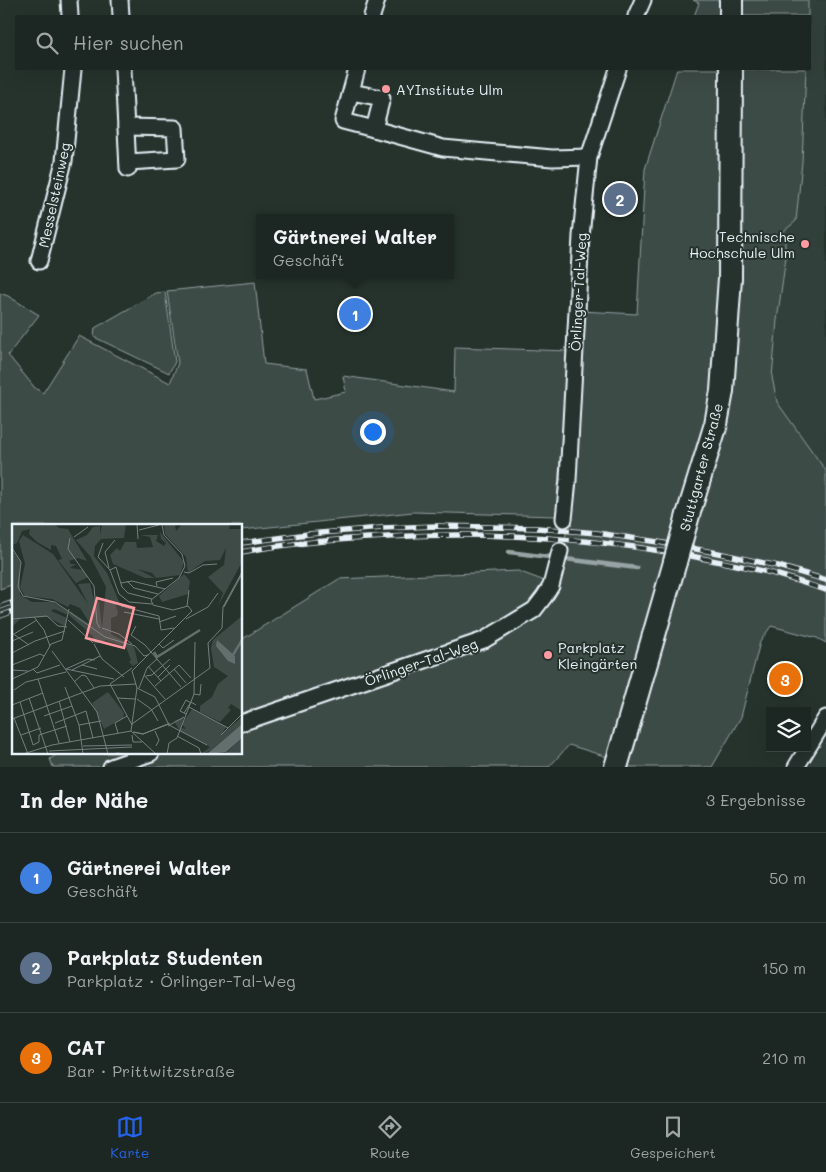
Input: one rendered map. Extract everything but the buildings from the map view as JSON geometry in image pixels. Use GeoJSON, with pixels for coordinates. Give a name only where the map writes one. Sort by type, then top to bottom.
{"type":"FeatureCollection","features":[{"type":"Feature","properties":{"kind":"main road"},"geometry":{"type":"LineString","coordinates":[[731,0],[731,15]]}},
{"type":"Feature","properties":{"kind":"main road","name":"Stuttgarter Straße"},"geometry":{"type":"LineString","coordinates":[[616,767],[674,562],[716,424],[722,391],[730,278],[731,70]]}},
{"type":"Feature","properties":{"kind":"street"},"geometry":{"type":"LineString","coordinates":[[69,0],[70,15]]}},
{"type":"Feature","properties":{"kind":"street"},"geometry":{"type":"LineString","coordinates":[[120,0],[120,15]]}},
{"type":"Feature","properties":{"kind":"street"},"geometry":{"type":"LineString","coordinates":[[372,15],[377,0]]}},
{"type":"Feature","properties":{"kind":"street"},"geometry":{"type":"LineString","coordinates":[[636,15],[643,0]]}},
{"type":"Feature","properties":{"kind":"street","name":"Messelsteinweg"},"geometry":{"type":"LineString","coordinates":[[39,261],[64,161],[73,70]]}},
{"type":"Feature","properties":{"kind":"street"},"geometry":{"type":"LineString","coordinates":[[123,70],[126,127],[128,165],[177,159],[174,128],[126,127]]}},
{"type":"Feature","properties":{"kind":"street"},"geometry":{"type":"LineString","coordinates":[[357,70],[343,121],[443,148],[552,158],[589,157]]}},
{"type":"Feature","properties":{"kind":"street","name":"Örlinger-Tal-Weg"},"geometry":{"type":"LineString","coordinates":[[564,519],[568,480],[581,236],[589,157],[618,70]]}},
{"type":"Feature","properties":{"kind":"street"},"geometry":{"type":"LineString","coordinates":[[351,92],[382,98],[374,129]]}},
{"type":"Feature","properties":{"kind":"street","name":"Örlinger-Tal-Weg"},"geometry":{"type":"LineString","coordinates":[[242,723],[484,640],[534,610],[551,586],[559,558]]}},
{"type":"Feature","properties":{"kind":"street"},"geometry":{"type":"LineString","coordinates":[[796,767],[826,718]]}},
{"type":"Feature","properties":{"kind":"street"},"geometry":{"type":"LineString","coordinates":[[111,767],[149,754]]}},
{"type":"Feature","properties":{"kind":"shaded area"},"geometry":{"type":"Polygon","coordinates":[[[693,0],[808,0],[808,15],[694,15],[699,3],[693,0]]]}},
{"type":"Feature","properties":{"kind":"shaded area","name":"Technische Hochschule Ulm"},"geometry":{"type":"Polygon","coordinates":[[[808,0],[826,0],[826,471],[777,402],[772,377],[777,320],[786,257],[784,230],[802,162],[806,70],[811,70],[811,15],[808,15],[808,0]]]}},
{"type":"Feature","properties":{"kind":"shaded area"},"geometry":{"type":"Polygon","coordinates":[[[677,70],[806,70],[802,162],[796,221],[784,231],[786,257],[777,320],[772,377],[777,402],[826,471],[826,643],[817,638],[771,626],[760,642],[741,717],[712,767],[615,767],[617,760],[569,745],[549,767],[53,767],[50,759],[58,754],[242,754],[242,639],[339,579],[518,571],[558,586],[568,515],[580,311],[637,314],[645,169],[677,70]]]}},
{"type":"Feature","properties":{"kind":"shaded area"},"geometry":{"type":"Polygon","coordinates":[[[255,282],[264,364],[307,369],[314,399],[346,392],[343,376],[454,392],[455,347],[568,351],[556,516],[413,512],[242,530],[242,524],[12,524],[12,585],[0,589],[0,293],[39,315],[8,355],[35,388],[43,393],[79,336],[170,383],[178,363],[167,291],[255,282]]]}},
{"type":"Feature","properties":{"kind":"shaded area"},"geometry":{"type":"Polygon","coordinates":[[[165,292],[175,362],[169,373],[94,337],[95,328],[156,293],[165,292]]]}},
{"type":"Feature","properties":{"kind":"shaded area"},"geometry":{"type":"Polygon","coordinates":[[[826,738],[826,767],[808,767],[826,738]]]}},
{"type":"Feature","properties":{"kind":"waterway"},"geometry":{"type":"LineString","coordinates":[[509,552],[637,568]]}},
{"type":"Feature","properties":{"kind":"tunnel"},"geometry":{"type":"LineString","coordinates":[[560,551],[564,519]]}},
{"type":"Feature","properties":{"kind":"railway"},"geometry":{"type":"LineString","coordinates":[[242,543],[308,534],[382,528],[437,526],[537,528],[597,533],[658,542],[778,566],[826,580]]}},
{"type":"Feature","properties":{"kind":"railway"},"geometry":{"type":"LineString","coordinates":[[242,552],[333,540],[425,535],[538,537],[612,544],[686,555],[764,571],[826,590]]}},
{"type":"Feature","properties":{"kind":"railway"},"geometry":{"type":"LineString","coordinates":[[0,607],[12,603]]}},
{"type":"Feature","properties":{"kind":"railway"},"geometry":{"type":"LineString","coordinates":[[0,616],[12,612]]}},
{"type":"Feature","properties":{"kind":"place","name":"AYInstitute Ulm"},"geometry":{"type":"Point","coordinates":[386,89]}},
{"type":"Feature","properties":{"kind":"place","name":"Parkplatz Studenten"},"geometry":{"type":"Point","coordinates":[620,199]}},
{"type":"Feature","properties":{"kind":"place","name":"Technische Hochschule Ulm"},"geometry":{"type":"Point","coordinates":[805,244]}},
{"type":"Feature","properties":{"kind":"place","name":"Gärtnerei Walter"},"geometry":{"type":"Point","coordinates":[355,314]}},
{"type":"Feature","properties":{"kind":"place","name":"Parkplatz Kleingärten"},"geometry":{"type":"Point","coordinates":[548,655]}},
{"type":"Feature","properties":{"kind":"place","name":"CAT"},"geometry":{"type":"Point","coordinates":[785,679]}}]}
